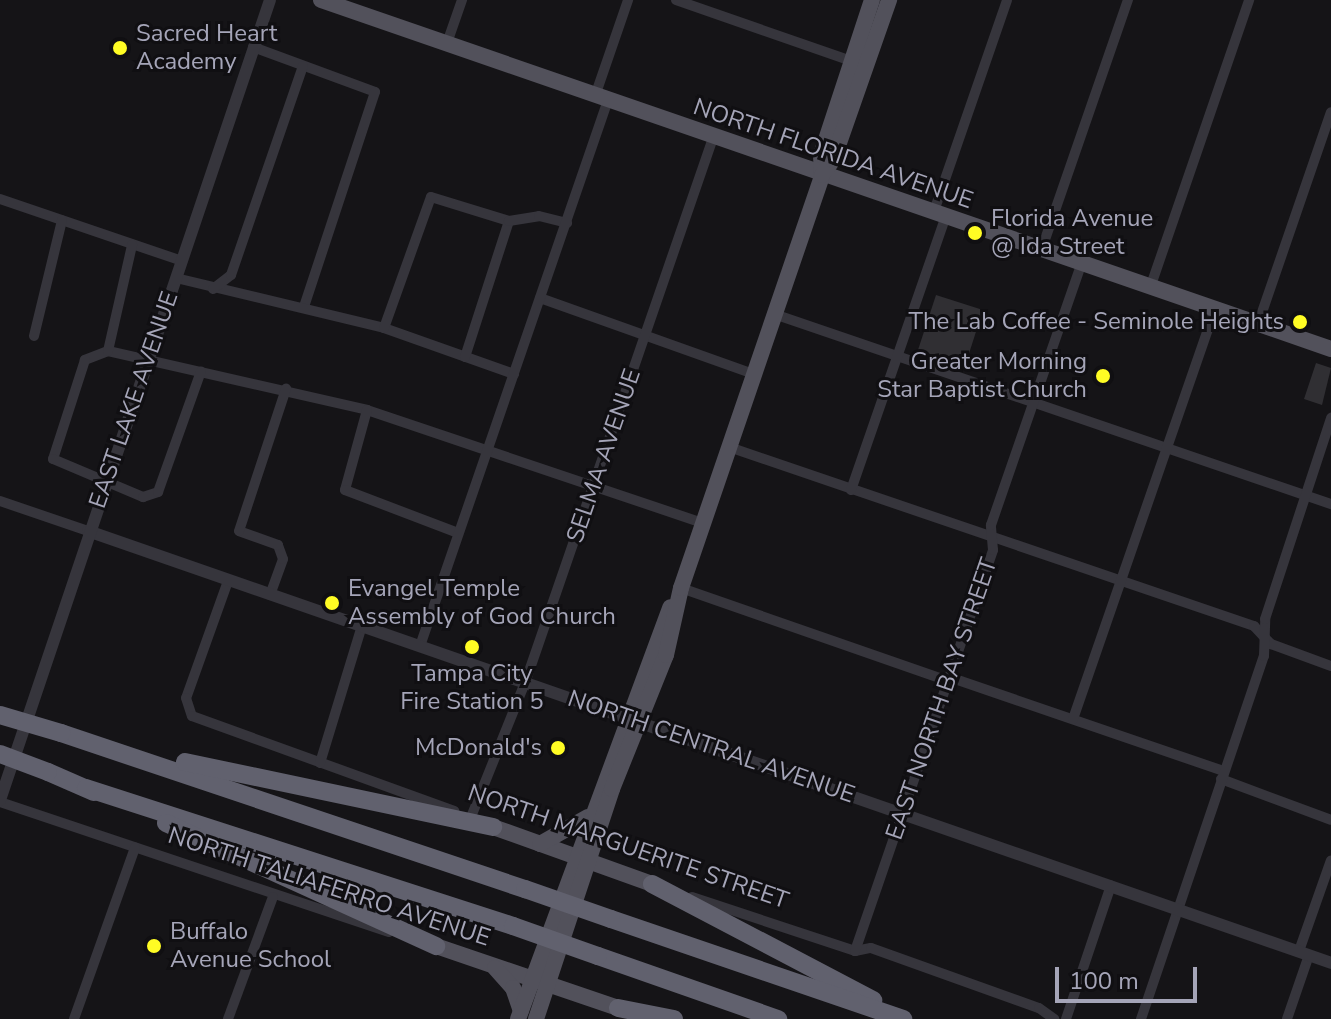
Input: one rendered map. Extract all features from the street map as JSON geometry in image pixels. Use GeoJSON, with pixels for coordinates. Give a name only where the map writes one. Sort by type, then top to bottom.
{"type":"FeatureCollection","features":[{"type":"Feature","properties":{"kind":"highway"},"geometry":{"type":"LineString","coordinates":[[0,715],[124,750],[493,827]]}},
{"type":"Feature","properties":{"kind":"highway"},"geometry":{"type":"LineString","coordinates":[[124,750],[905,1019]]}},
{"type":"Feature","properties":{"kind":"highway"},"geometry":{"type":"LineString","coordinates":[[0,754],[86,788],[436,946]]}},
{"type":"Feature","properties":{"kind":"highway"},"geometry":{"type":"LineString","coordinates":[[86,788],[513,926],[778,1019]]}},
{"type":"Feature","properties":{"kind":"highway"},"geometry":{"type":"LineString","coordinates":[[652,884],[764,937],[905,1019]]}},
{"type":"Feature","properties":{"kind":"highway"},"geometry":{"type":"LineString","coordinates":[[618,1008],[674,1019]]}},
{"type":"Feature","properties":{"kind":"main road","name":"NORTH FLORIDA AVENUE"},"geometry":{"type":"LineString","coordinates":[[321,0],[713,138],[1331,349]]}},
{"type":"Feature","properties":{"kind":"main road"},"geometry":{"type":"LineString","coordinates":[[822,175],[821,155],[872,0]]}},
{"type":"Feature","properties":{"kind":"main road"},"geometry":{"type":"LineString","coordinates":[[525,1016],[540,982],[581,859],[642,723],[681,588],[774,314],[822,175],[833,160],[889,0]]}},
{"type":"Feature","properties":{"kind":"main road"},"geometry":{"type":"LineString","coordinates":[[581,859],[589,816],[625,717],[681,588]]}},
{"type":"Feature","properties":{"kind":"main road"},"geometry":{"type":"LineString","coordinates":[[540,844],[567,834],[589,816]]}},
{"type":"Feature","properties":{"kind":"main road","name":"NORTH MARGUERITE STREET"},"geometry":{"type":"LineString","coordinates":[[493,827],[652,884]]}},
{"type":"Feature","properties":{"kind":"main road","name":"NORTH TALIAFERRO AVENUE"},"geometry":{"type":"LineString","coordinates":[[436,946],[618,1008]]}},
{"type":"Feature","properties":{"kind":"main road"},"geometry":{"type":"LineString","coordinates":[[494,967],[513,988],[525,1016]]}},
{"type":"Feature","properties":{"kind":"street","name":"EAST LAKE AVENUE"},"geometry":{"type":"LineString","coordinates":[[0,801],[88,531],[149,361],[270,0]]}},
{"type":"Feature","properties":{"kind":"street"},"geometry":{"type":"LineString","coordinates":[[447,43],[462,0]]}},
{"type":"Feature","properties":{"kind":"street"},"geometry":{"type":"LineString","coordinates":[[420,646],[567,223],[628,0]]}},
{"type":"Feature","properties":{"kind":"street"},"geometry":{"type":"LineString","coordinates":[[676,0],[851,61]]}},
{"type":"Feature","properties":{"kind":"street"},"geometry":{"type":"LineString","coordinates":[[851,490],[897,357],[1007,0]]}},
{"type":"Feature","properties":{"kind":"street"},"geometry":{"type":"LineString","coordinates":[[1041,251],[1128,0]]}},
{"type":"Feature","properties":{"kind":"street"},"geometry":{"type":"LineString","coordinates":[[1150,288],[1249,0]]}},
{"type":"Feature","properties":{"kind":"street"},"geometry":{"type":"LineString","coordinates":[[253,47],[375,92],[304,307]]}},
{"type":"Feature","properties":{"kind":"street"},"geometry":{"type":"LineString","coordinates":[[213,289],[231,275],[303,66]]}},
{"type":"Feature","properties":{"kind":"street"},"geometry":{"type":"LineString","coordinates":[[1258,324],[1331,112]]}},
{"type":"Feature","properties":{"kind":"street","name":"SELMA AVENUE"},"geometry":{"type":"LineString","coordinates":[[471,817],[525,683],[713,138]]}},
{"type":"Feature","properties":{"kind":"street"},"geometry":{"type":"LineString","coordinates":[[384,328],[427,202],[437,196],[509,221],[539,216],[567,223]]}},
{"type":"Feature","properties":{"kind":"street"},"geometry":{"type":"LineString","coordinates":[[0,199],[182,261]]}},
{"type":"Feature","properties":{"kind":"street"},"geometry":{"type":"LineString","coordinates":[[34,336],[62,220]]}},
{"type":"Feature","properties":{"kind":"street"},"geometry":{"type":"LineString","coordinates":[[465,357],[509,221]]}},
{"type":"Feature","properties":{"kind":"street"},"geometry":{"type":"LineString","coordinates":[[108,351],[132,245]]}},
{"type":"Feature","properties":{"kind":"street","name":"EAST NORTH BAY STREET"},"geometry":{"type":"LineString","coordinates":[[855,951],[993,550],[990,536],[1031,403],[1081,265]]}},
{"type":"Feature","properties":{"kind":"street"},"geometry":{"type":"LineString","coordinates":[[176,278],[384,328],[514,374]]}},
{"type":"Feature","properties":{"kind":"street"},"geometry":{"type":"LineString","coordinates":[[540,298],[754,374]]}},
{"type":"Feature","properties":{"kind":"street"},"geometry":{"type":"LineString","coordinates":[[1073,719],[1215,310]]}},
{"type":"Feature","properties":{"kind":"street"},"geometry":{"type":"LineString","coordinates":[[774,314],[1331,504]]}},
{"type":"Feature","properties":{"kind":"street"},"geometry":{"type":"LineString","coordinates":[[201,371],[158,492],[143,497],[59,465],[52,451],[85,360],[108,351],[286,389],[367,410],[703,523]]}},
{"type":"Feature","properties":{"kind":"street"},"geometry":{"type":"LineString","coordinates":[[270,595],[283,559],[278,545],[239,531],[286,389]]}},
{"type":"Feature","properties":{"kind":"street"},"geometry":{"type":"LineString","coordinates":[[367,410],[345,490],[458,533]]}},
{"type":"Feature","properties":{"kind":"street"},"geometry":{"type":"LineString","coordinates":[[1141,1019],[1176,908],[1264,656],[1265,636],[1305,495],[1331,418]]}},
{"type":"Feature","properties":{"kind":"street"},"geometry":{"type":"LineString","coordinates":[[729,447],[1254,626],[1271,644],[1331,666]]}},
{"type":"Feature","properties":{"kind":"street","name":"NORTH CENTRAL AVENUE"},"geometry":{"type":"LineString","coordinates":[[0,501],[1331,963]]}},
{"type":"Feature","properties":{"kind":"street","name":"NORTH MARGUERITE STREET"},"geometry":{"type":"LineString","coordinates":[[228,581],[186,698],[188,711],[493,827]]}},
{"type":"Feature","properties":{"kind":"street"},"geometry":{"type":"LineString","coordinates":[[681,588],[1073,719],[1331,820]]}},
{"type":"Feature","properties":{"kind":"street"},"geometry":{"type":"LineString","coordinates":[[320,763],[362,626]]}},
{"type":"Feature","properties":{"kind":"street","name":"NORTH TALIAFERRO AVENUE"},"geometry":{"type":"LineString","coordinates":[[0,801],[273,897],[436,946]]}},
{"type":"Feature","properties":{"kind":"street"},"geometry":{"type":"LineString","coordinates":[[74,1019],[135,848]]}},
{"type":"Feature","properties":{"kind":"street"},"geometry":{"type":"LineString","coordinates":[[1287,1019],[1331,860]]}},
{"type":"Feature","properties":{"kind":"street","name":"NORTH MARGUERITE STREET"},"geometry":{"type":"LineString","coordinates":[[652,884],[855,951],[871,948],[1039,1008],[1054,1019]]}},
{"type":"Feature","properties":{"kind":"street"},"geometry":{"type":"LineString","coordinates":[[1066,1019],[1111,885]]}},
{"type":"Feature","properties":{"kind":"street"},"geometry":{"type":"LineString","coordinates":[[228,1019],[273,897]]}},
{"type":"Feature","properties":{"kind":"street"},"geometry":{"type":"LineString","coordinates":[[1039,1008],[1070,1003]]}},
{"type":"Feature","properties":{"kind":"street","name":"NORTH TALIAFERRO AVENUE"},"geometry":{"type":"LineString","coordinates":[[618,1008],[642,1019]]}},
{"type":"Feature","properties":{"kind":"building"},"geometry":{"type":"Polygon","coordinates":[[[936,295],[983,310],[964,369],[917,353],[936,295]]]}},
{"type":"Feature","properties":{"kind":"building"},"geometry":{"type":"Polygon","coordinates":[[[1316,363],[1331,368],[1322,405],[1304,399],[1316,363]]]}},
{"type":"Feature","properties":{"kind":"place","name":"Sacred Heart Academy"},"geometry":{"type":"Point","coordinates":[120,48]}},
{"type":"Feature","properties":{"kind":"place","name":"Florida Avenue @ Ida Street"},"geometry":{"type":"Point","coordinates":[975,233]}},
{"type":"Feature","properties":{"kind":"place","name":"The Lab Coffee - Seminole Heights"},"geometry":{"type":"Point","coordinates":[1300,322]}},
{"type":"Feature","properties":{"kind":"place","name":"Greater Morning Star Baptist Church"},"geometry":{"type":"Point","coordinates":[1103,376]}},
{"type":"Feature","properties":{"kind":"place","name":"Evangel Temple Assembly of God Church"},"geometry":{"type":"Point","coordinates":[332,603]}},
{"type":"Feature","properties":{"kind":"place","name":"Tampa City Fire Station 5"},"geometry":{"type":"Point","coordinates":[472,647]}},
{"type":"Feature","properties":{"kind":"place","name":"McDonald's"},"geometry":{"type":"Point","coordinates":[558,748]}},
{"type":"Feature","properties":{"kind":"place","name":"Buffalo Avenue School"},"geometry":{"type":"Point","coordinates":[154,946]}}]}
